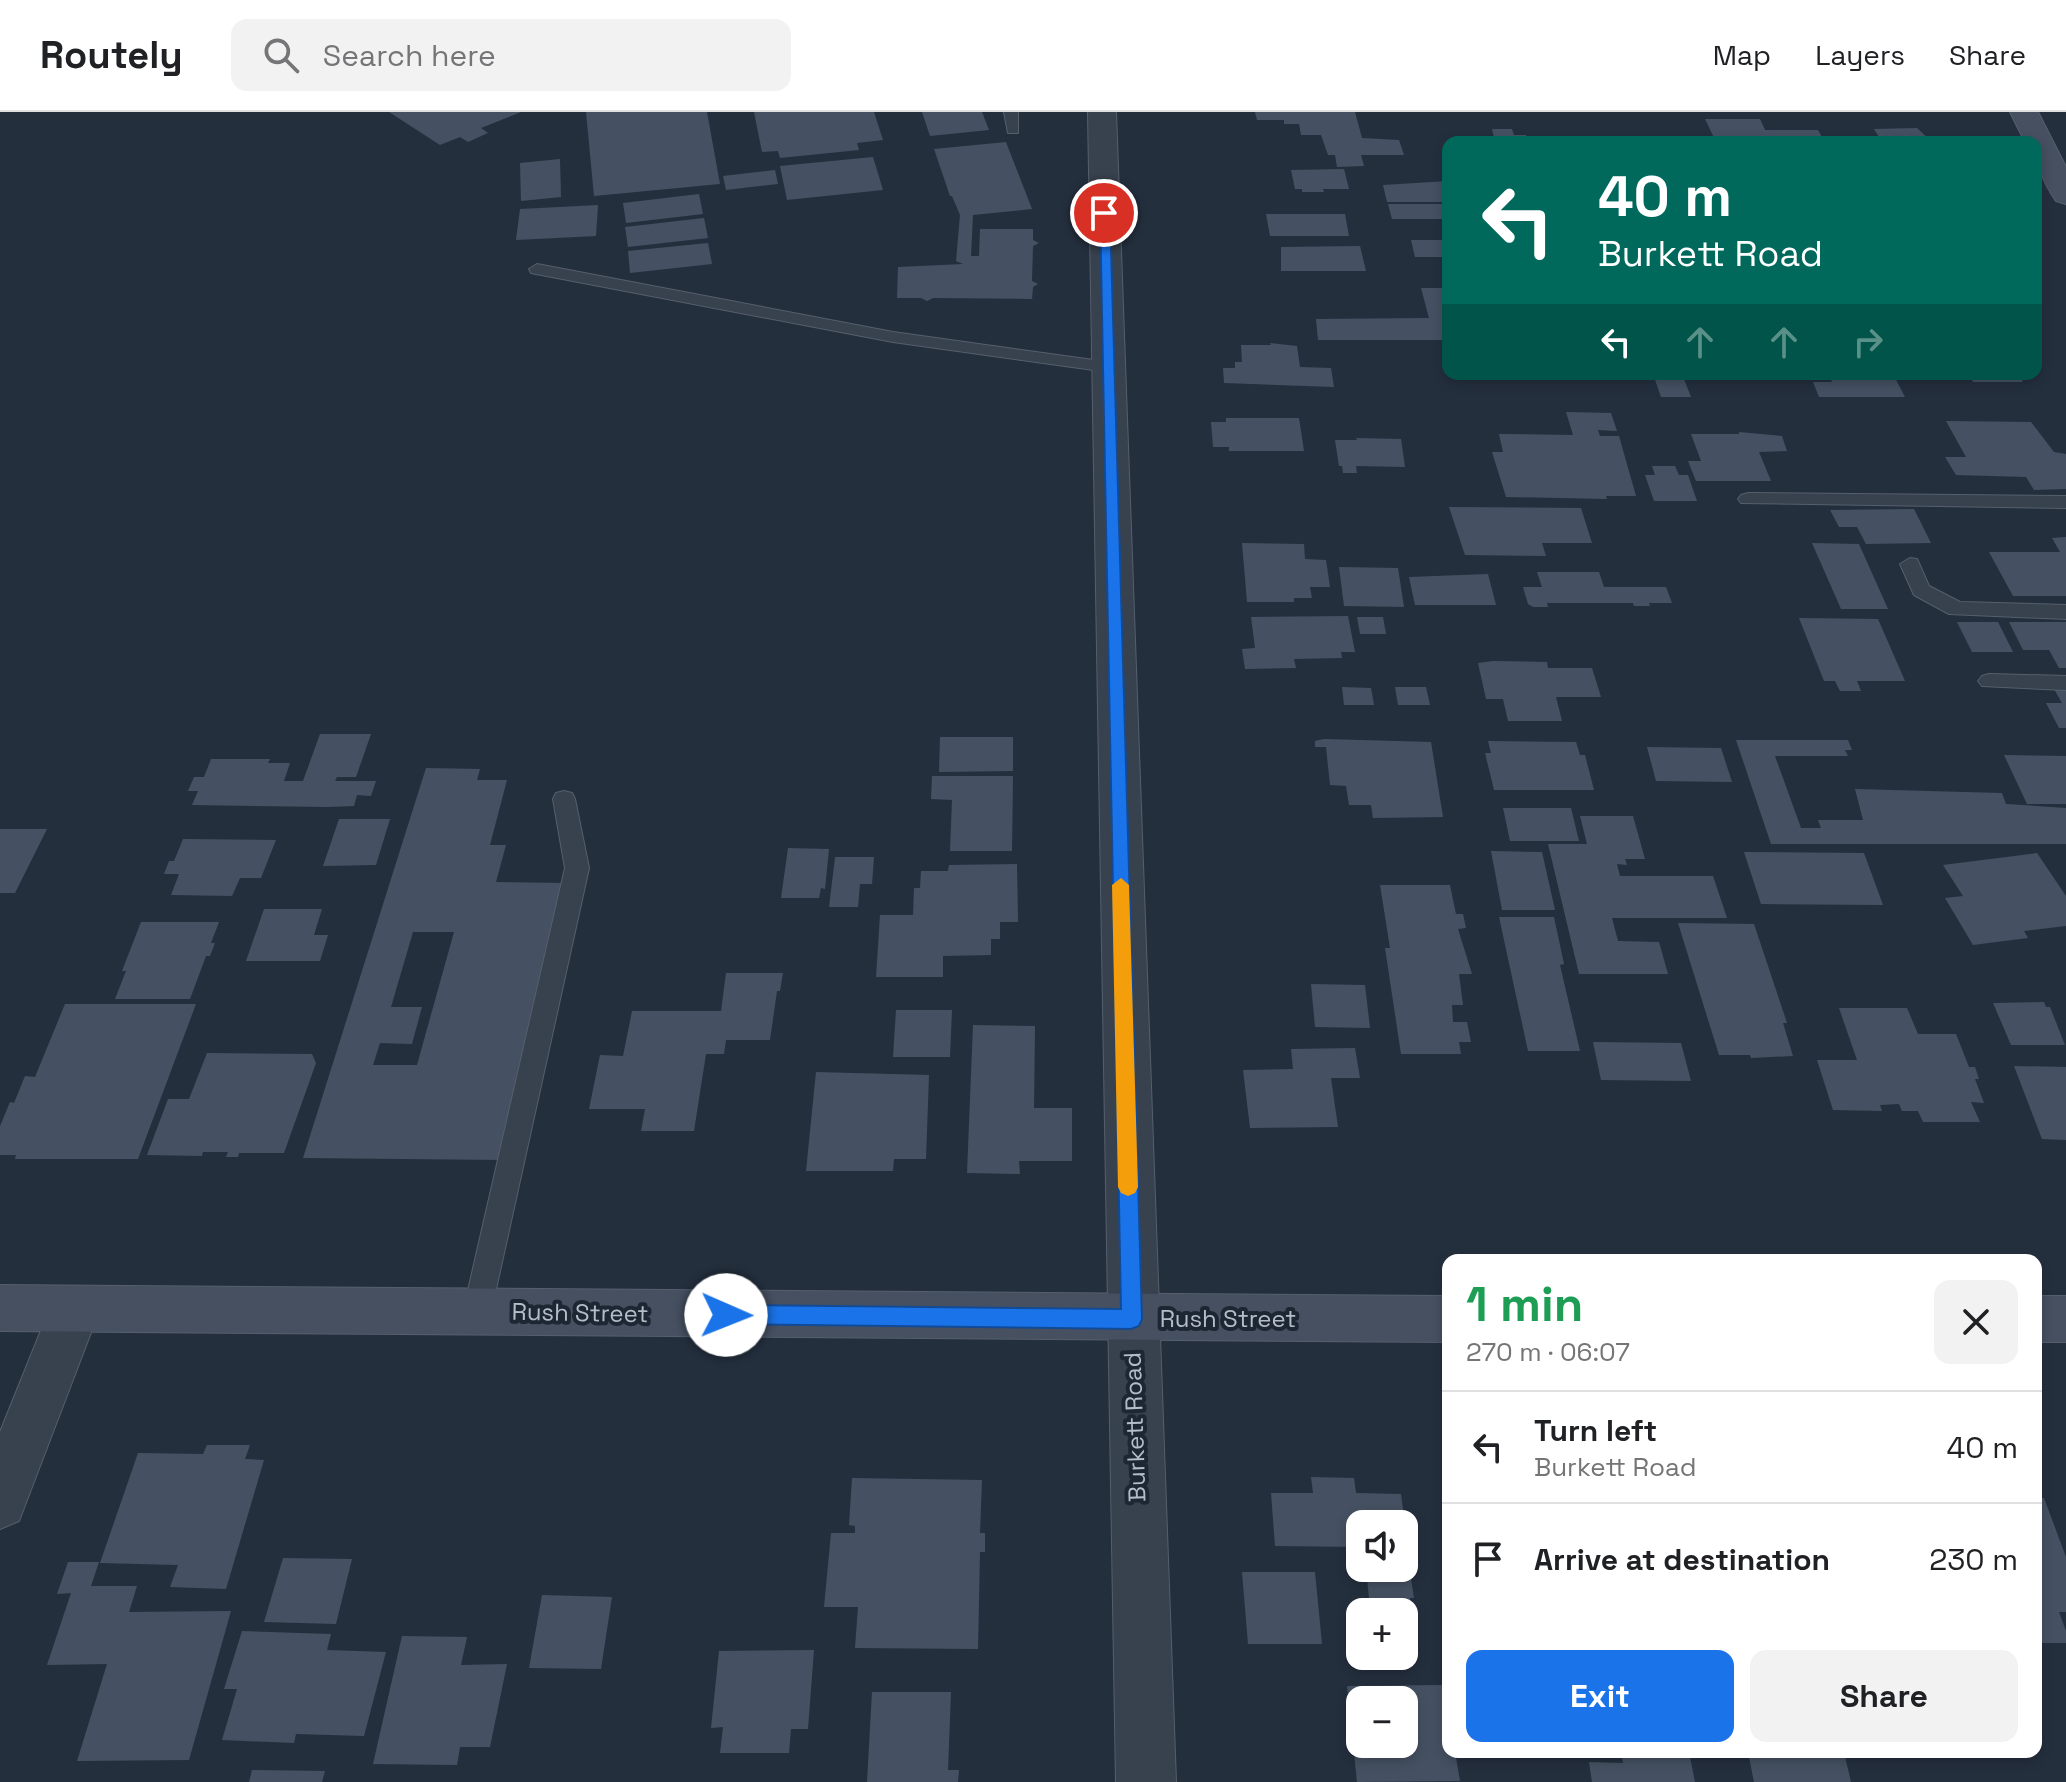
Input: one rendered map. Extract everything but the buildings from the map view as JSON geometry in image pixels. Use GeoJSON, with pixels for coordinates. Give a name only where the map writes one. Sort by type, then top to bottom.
{"type":"FeatureCollection","features":[{"type":"Feature","properties":{"kind":"street","name":"Burkett Road"},"geometry":{"type":"LineString","coordinates":[[1102,112],[1131,1319],[1146,1782]]}},
{"type":"Feature","properties":{"kind":"street"},"geometry":{"type":"LineString","coordinates":[[2024,112],[2036,136]]}},
{"type":"Feature","properties":{"kind":"street"},"geometry":{"type":"LineString","coordinates":[[2042,148],[2066,195]]}},
{"type":"Feature","properties":{"kind":"street","name":"Rush Street"},"geometry":{"type":"LineString","coordinates":[[0,1308],[1442,1319]]}},
{"type":"Feature","properties":{"kind":"street"},"geometry":{"type":"LineString","coordinates":[[0,1502],[74,1309]]}},
{"type":"Feature","properties":{"kind":"street"},"geometry":{"type":"LineString","coordinates":[[2042,1319],[2066,1319]]}},
{"type":"Feature","properties":{"kind":"lane"},"geometry":{"type":"LineString","coordinates":[[1011,112],[1013,130]]}},
{"type":"Feature","properties":{"kind":"lane"},"geometry":{"type":"LineString","coordinates":[[537,269],[844,326],[1045,360],[1108,367]]}},
{"type":"Feature","properties":{"kind":"lane"},"geometry":{"type":"LineString","coordinates":[[1748,499],[2066,502]]}},
{"type":"Feature","properties":{"kind":"lane"},"geometry":{"type":"LineString","coordinates":[[1910,564],[1921,590],[1956,609],[2066,612]]}},
{"type":"Feature","properties":{"kind":"lane"},"geometry":{"type":"LineString","coordinates":[[1989,681],[2066,683]]}},
{"type":"Feature","properties":{"kind":"lane"},"geometry":{"type":"LineString","coordinates":[[477,1312],[577,868],[564,799]]}},
{"type":"Feature","properties":{"kind":"slow traffic"},"geometry":{"type":"LineString","coordinates":[[1121,885],[1128,1187]]}},
{"type":"Feature","properties":{"kind":"route"},"geometry":{"type":"LineString","coordinates":[[726,1315],[1131,1319],[1104,213]]}}]}
